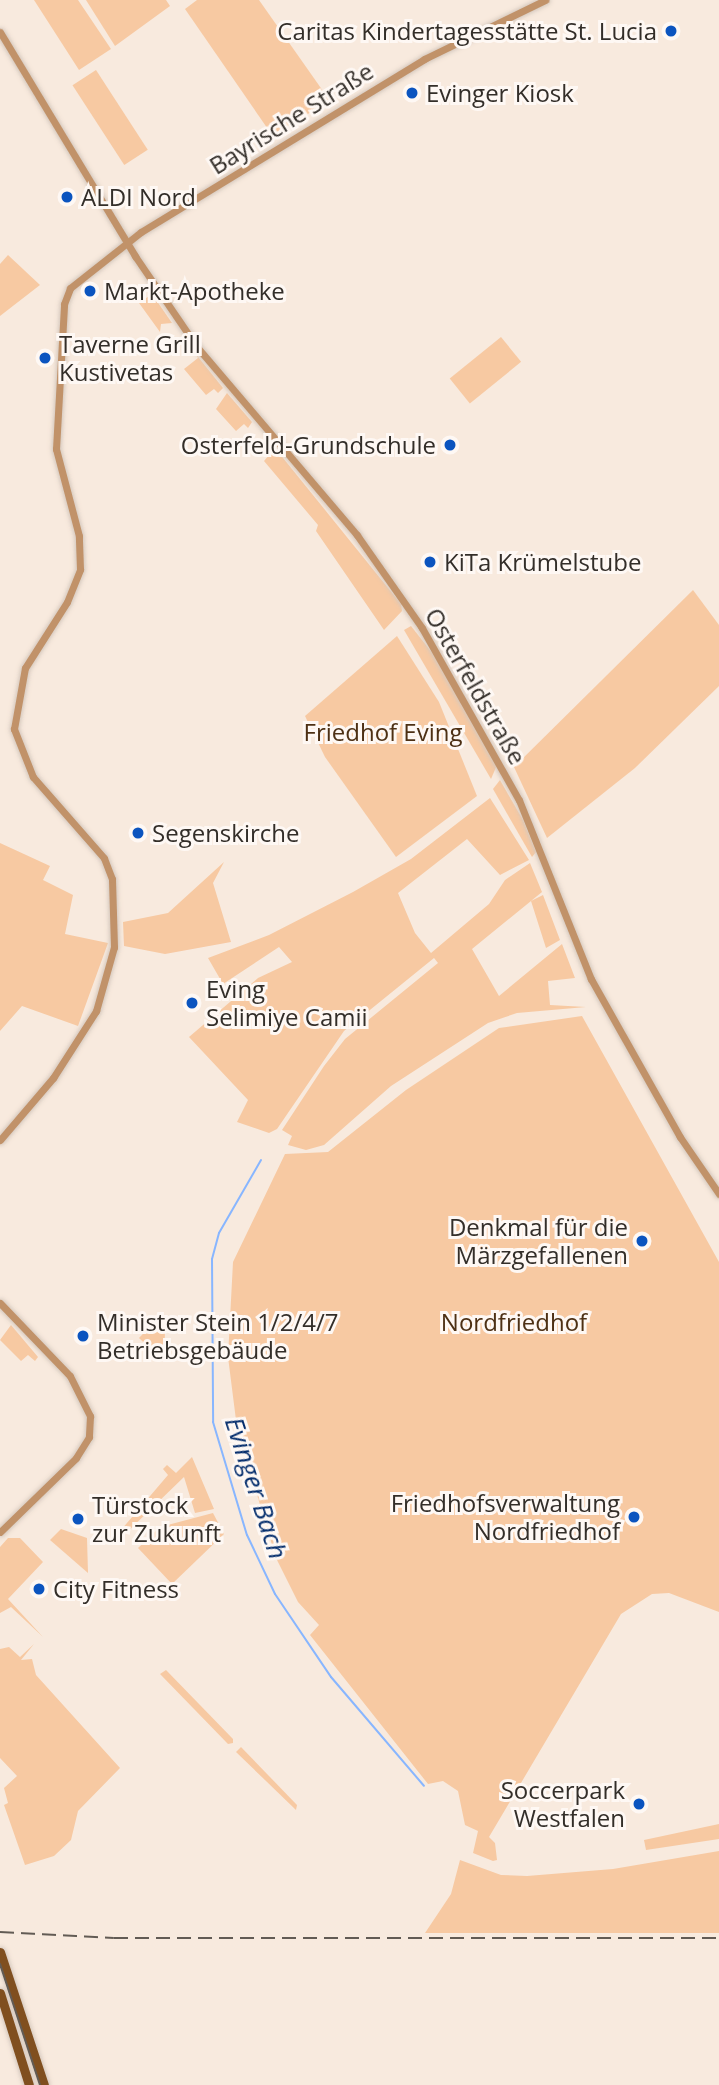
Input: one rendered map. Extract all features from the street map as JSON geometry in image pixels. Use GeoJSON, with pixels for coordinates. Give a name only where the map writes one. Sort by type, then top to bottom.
{"type":"FeatureCollection","features":[{"type":"Feature","properties":{"kind":"main road"},"geometry":{"type":"LineString","coordinates":[[0,1952],[44,2085]]}},
{"type":"Feature","properties":{"kind":"main road"},"geometry":{"type":"LineString","coordinates":[[0,1993],[29,2085]]}},
{"type":"Feature","properties":{"kind":"street","name":"Bayrische Straße"},"geometry":{"type":"LineString","coordinates":[[0,1140],[53,1078],[96,1011],[114,947],[112,879],[104,858],[33,777],[14,729],[25,668],[67,602],[80,569],[79,536],[56,449],[64,304],[71,288],[127,242],[439,50],[545,0]]}},
{"type":"Feature","properties":{"kind":"street","name":"Osterfeldstraße"},"geometry":{"type":"LineString","coordinates":[[0,32],[127,242],[222,381],[344,518],[418,622],[519,800],[591,979],[680,1136],[719,1194]]}},
{"type":"Feature","properties":{"kind":"street"},"geometry":{"type":"LineString","coordinates":[[0,1303],[76,1383],[90,1416],[89,1437],[76,1458],[0,1532]]}},
{"type":"Feature","properties":{"kind":"green space"},"geometry":{"type":"Polygon","coordinates":[[[34,0],[78,0],[111,49],[79,70],[34,0]]]}},
{"type":"Feature","properties":{"kind":"green space"},"geometry":{"type":"Polygon","coordinates":[[[86,0],[166,0],[170,6],[115,46],[86,0]]]}},
{"type":"Feature","properties":{"kind":"green space"},"geometry":{"type":"Polygon","coordinates":[[[197,0],[259,0],[330,101],[272,135],[185,9],[197,0]]]}},
{"type":"Feature","properties":{"kind":"green space"},"geometry":{"type":"Polygon","coordinates":[[[96,70],[148,150],[124,165],[73,85],[96,70]]]}},
{"type":"Feature","properties":{"kind":"green space"},"geometry":{"type":"Polygon","coordinates":[[[8,255],[40,285],[0,316],[0,264],[8,255]]]}},
{"type":"Feature","properties":{"kind":"green space"},"geometry":{"type":"Polygon","coordinates":[[[152,294],[172,323],[161,324],[160,332],[139,303],[152,294]]]}},
{"type":"Feature","properties":{"kind":"green space"},"geometry":{"type":"Polygon","coordinates":[[[501,337],[521,362],[470,403],[450,379],[501,337]]]}},
{"type":"Feature","properties":{"kind":"green space"},"geometry":{"type":"Polygon","coordinates":[[[195,353],[223,388],[218,393],[214,389],[206,395],[184,369],[198,358],[195,353]]]}},
{"type":"Feature","properties":{"kind":"green space"},"geometry":{"type":"Polygon","coordinates":[[[227,393],[252,422],[248,428],[244,424],[236,431],[216,409],[227,393]]]}},
{"type":"Feature","properties":{"kind":"green space"},"geometry":{"type":"Polygon","coordinates":[[[275,448],[401,604],[402,611],[384,630],[316,531],[318,525],[264,461],[275,448]]]}},
{"type":"Feature","properties":{"kind":"green space"},"geometry":{"type":"Polygon","coordinates":[[[693,590],[719,625],[719,686],[635,768],[547,838],[514,767],[693,590]]]}},
{"type":"Feature","properties":{"kind":"green space"},"geometry":{"type":"Polygon","coordinates":[[[411,626],[433,654],[497,765],[491,779],[404,630],[411,626]]]}},
{"type":"Feature","properties":{"kind":"green space","name":"Friedhof Eving"},"geometry":{"type":"Polygon","coordinates":[[[397,636],[439,702],[477,796],[396,857],[325,757],[305,716],[397,636]]]}},
{"type":"Feature","properties":{"kind":"green space"},"geometry":{"type":"Polygon","coordinates":[[[500,780],[523,820],[536,852],[532,857],[493,789],[500,780]]]}},
{"type":"Feature","properties":{"kind":"green space"},"geometry":{"type":"Polygon","coordinates":[[[490,798],[529,860],[500,875],[467,839],[398,893],[415,933],[431,953],[489,904],[505,880],[530,863],[542,892],[472,949],[499,996],[562,944],[575,978],[548,981],[550,1005],[586,1007],[517,1013],[488,1023],[391,1086],[324,1145],[306,1150],[288,1145],[292,1136],[282,1130],[345,1039],[438,963],[434,958],[344,1031],[277,1129],[269,1133],[237,1122],[248,1100],[189,1037],[258,978],[292,962],[279,947],[223,984],[208,958],[269,935],[353,892],[411,859],[490,798]]]}},
{"type":"Feature","properties":{"kind":"green space"},"geometry":{"type":"Polygon","coordinates":[[[0,843],[50,866],[43,880],[73,895],[65,934],[108,943],[78,1026],[22,1006],[0,1031],[0,843]]]}},
{"type":"Feature","properties":{"kind":"green space"},"geometry":{"type":"Polygon","coordinates":[[[224,862],[213,883],[231,942],[165,954],[124,946],[123,922],[168,913],[224,862]]]}},
{"type":"Feature","properties":{"kind":"green space"},"geometry":{"type":"Polygon","coordinates":[[[543,895],[560,940],[546,948],[531,901],[543,895]]]}},
{"type":"Feature","properties":{"kind":"green space","name":"Nordfriedhof"},"geometry":{"type":"Polygon","coordinates":[[[582,1016],[719,1262],[719,1612],[669,1593],[652,1594],[621,1614],[489,1837],[495,1843],[497,1860],[493,1861],[473,1853],[478,1831],[465,1825],[458,1791],[443,1781],[428,1784],[310,1635],[319,1625],[298,1602],[276,1558],[237,1428],[228,1357],[233,1262],[285,1154],[328,1152],[406,1090],[499,1028],[582,1016]]]}},
{"type":"Feature","properties":{"kind":"green space"},"geometry":{"type":"Polygon","coordinates":[[[158,1318],[165,1331],[164,1362],[139,1338],[158,1318]]]}},
{"type":"Feature","properties":{"kind":"green space"},"geometry":{"type":"Polygon","coordinates":[[[11,1325],[38,1357],[35,1361],[28,1355],[21,1361],[0,1340],[11,1325]]]}},
{"type":"Feature","properties":{"kind":"green space"},"geometry":{"type":"Polygon","coordinates":[[[192,1457],[214,1509],[195,1513],[184,1477],[122,1537],[116,1536],[115,1528],[121,1530],[168,1475],[163,1469],[167,1465],[176,1473],[192,1457]]]}},
{"type":"Feature","properties":{"kind":"green space"},"geometry":{"type":"Polygon","coordinates":[[[213,1513],[224,1534],[172,1584],[138,1548],[160,1527],[213,1513]]]}},
{"type":"Feature","properties":{"kind":"green space"},"geometry":{"type":"Polygon","coordinates":[[[61,1529],[87,1538],[88,1573],[50,1540],[61,1529]]]}},
{"type":"Feature","properties":{"kind":"green space"},"geometry":{"type":"Polygon","coordinates":[[[8,1538],[20,1538],[43,1562],[8,1599],[43,1637],[11,1607],[0,1613],[0,1547],[8,1538]]]}},
{"type":"Feature","properties":{"kind":"green space"},"geometry":{"type":"Polygon","coordinates":[[[34,1644],[21,1660],[32,1659],[36,1675],[120,1768],[78,1811],[71,1840],[54,1856],[25,1865],[4,1805],[8,1803],[4,1788],[17,1776],[0,1758],[0,1649],[9,1647],[20,1657],[34,1644]]]}},
{"type":"Feature","properties":{"kind":"green space"},"geometry":{"type":"Polygon","coordinates":[[[166,1670],[233,1739],[233,1743],[228,1744],[160,1674],[166,1670]]]}},
{"type":"Feature","properties":{"kind":"green space"},"geometry":{"type":"Polygon","coordinates":[[[241,1747],[297,1805],[296,1810],[236,1752],[241,1747]]]}},
{"type":"Feature","properties":{"kind":"green space"},"geometry":{"type":"Polygon","coordinates":[[[719,1824],[719,1839],[646,1850],[644,1840],[719,1824]]]}},
{"type":"Feature","properties":{"kind":"green space"},"geometry":{"type":"Polygon","coordinates":[[[719,1851],[719,1933],[425,1933],[451,1894],[460,1860],[501,1875],[527,1876],[613,1869],[719,1851]]]}},
{"type":"Feature","properties":{"kind":"waterway","name":"Evinger Bach"},"geometry":{"type":"LineString","coordinates":[[261,1160],[219,1233],[212,1259],[213,1422],[247,1535],[275,1594],[331,1677],[424,1786]]}},
{"type":"Feature","properties":{"kind":"tram line"},"geometry":{"type":"LineString","coordinates":[[0,1964],[40,2085]]}},
{"type":"Feature","properties":{"kind":"railway"},"geometry":{"type":"LineString","coordinates":[[0,1932],[114,1938],[719,1938]]}},
{"type":"Feature","properties":{"kind":"place","name":"Caritas Kindertagesstätte St. Lucia"},"geometry":{"type":"Point","coordinates":[671,31]}},
{"type":"Feature","properties":{"kind":"place","name":"Evinger Kiosk"},"geometry":{"type":"Point","coordinates":[412,93]}},
{"type":"Feature","properties":{"kind":"place","name":"ALDI Nord"},"geometry":{"type":"Point","coordinates":[67,197]}},
{"type":"Feature","properties":{"kind":"place","name":"Markt-Apotheke"},"geometry":{"type":"Point","coordinates":[90,291]}},
{"type":"Feature","properties":{"kind":"place","name":"Taverne Grill Kustivetas"},"geometry":{"type":"Point","coordinates":[45,358]}},
{"type":"Feature","properties":{"kind":"place","name":"Osterfeld-Grundschule"},"geometry":{"type":"Point","coordinates":[450,445]}},
{"type":"Feature","properties":{"kind":"place","name":"KiTa Krümelstube"},"geometry":{"type":"Point","coordinates":[430,562]}},
{"type":"Feature","properties":{"kind":"place","name":"Segenskirche"},"geometry":{"type":"Point","coordinates":[138,833]}},
{"type":"Feature","properties":{"kind":"place","name":"Eving Selimiye Camii"},"geometry":{"type":"Point","coordinates":[192,1003]}},
{"type":"Feature","properties":{"kind":"place","name":"Denkmal für die Märzgefallenen"},"geometry":{"type":"Point","coordinates":[642,1241]}},
{"type":"Feature","properties":{"kind":"place","name":"Minister Stein 1/2/4/7 Betriebsgebäude"},"geometry":{"type":"Point","coordinates":[83,1336]}},
{"type":"Feature","properties":{"kind":"place","name":"Friedhofsverwaltung Nordfriedhof"},"geometry":{"type":"Point","coordinates":[634,1517]}},
{"type":"Feature","properties":{"kind":"place","name":"Türstock zur Zukunft"},"geometry":{"type":"Point","coordinates":[78,1519]}},
{"type":"Feature","properties":{"kind":"place","name":"City Fitness"},"geometry":{"type":"Point","coordinates":[39,1589]}},
{"type":"Feature","properties":{"kind":"place","name":"Soccerpark Westfalen"},"geometry":{"type":"Point","coordinates":[639,1804]}}]}
